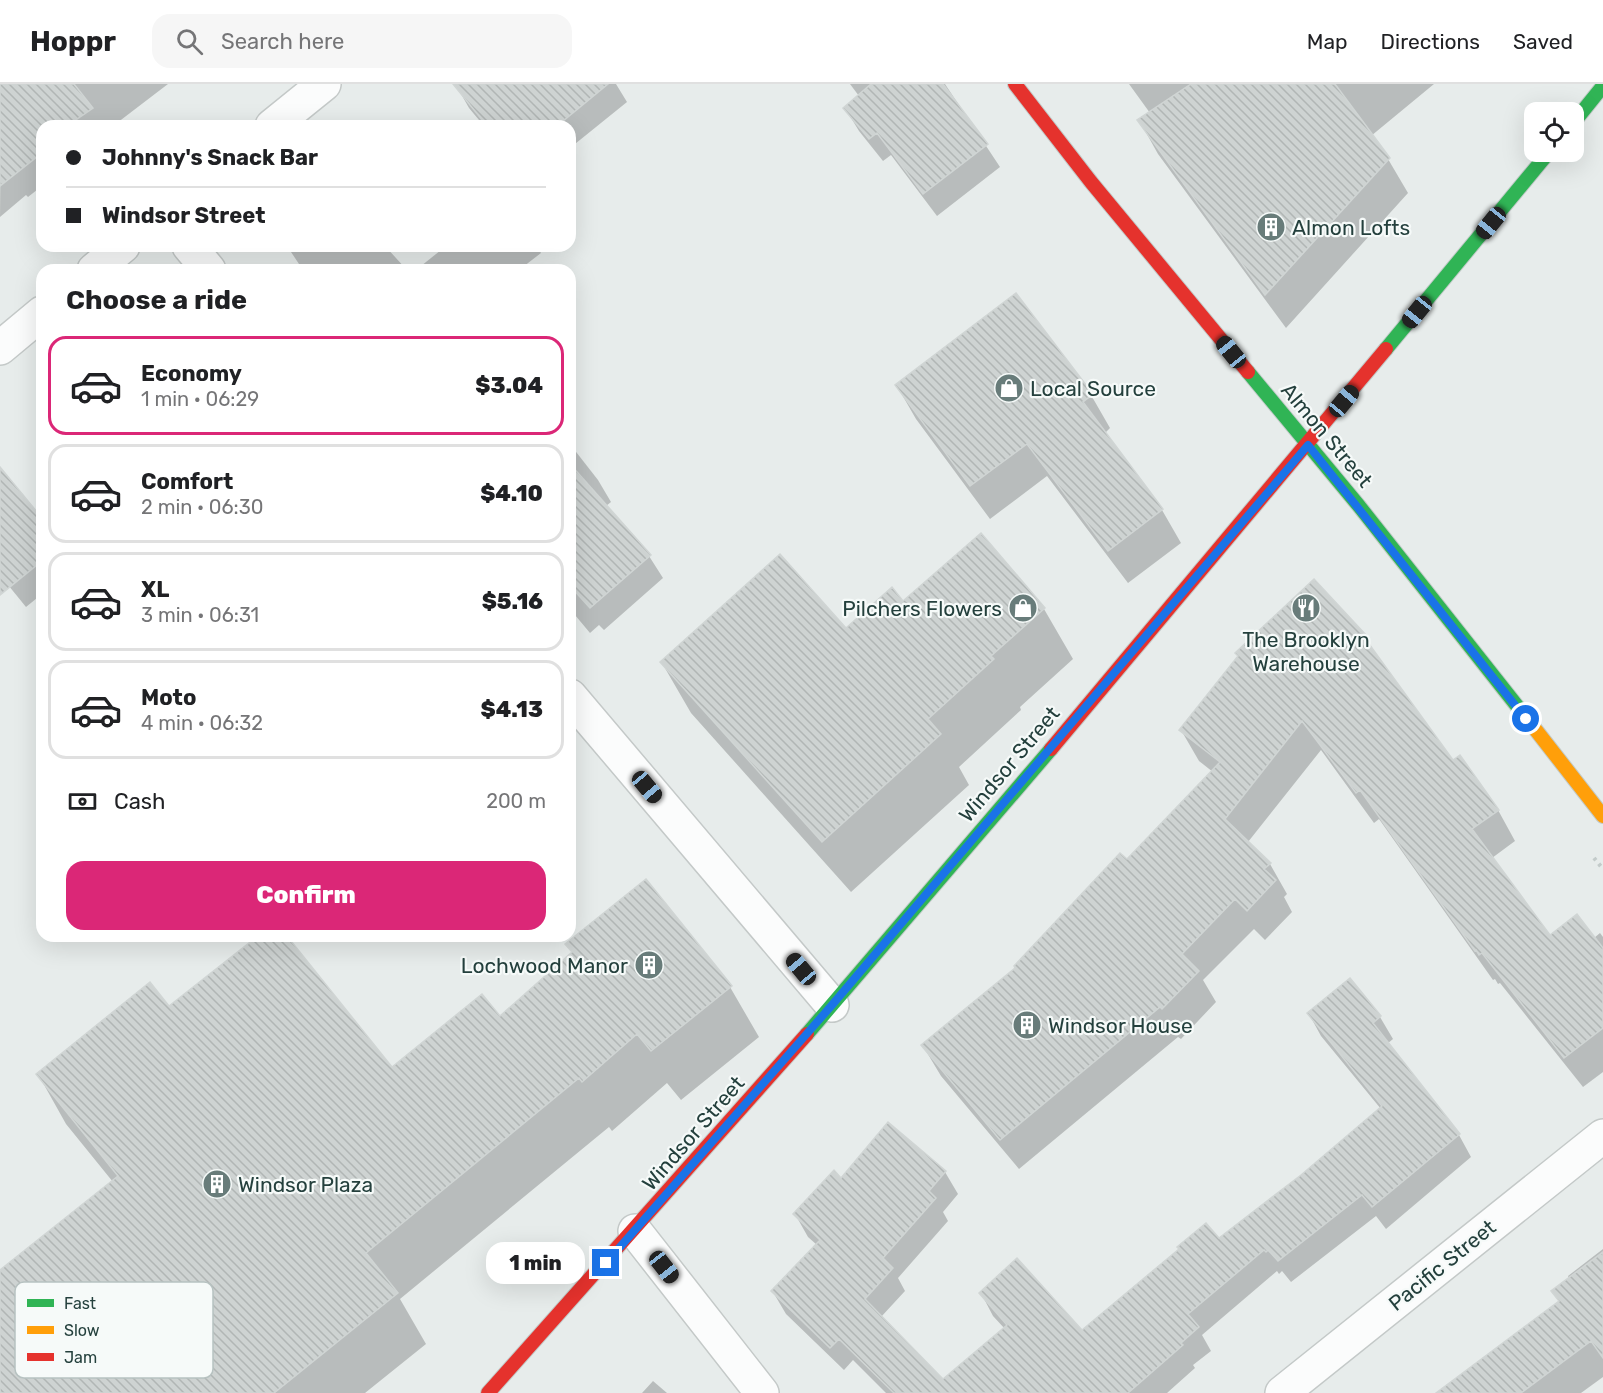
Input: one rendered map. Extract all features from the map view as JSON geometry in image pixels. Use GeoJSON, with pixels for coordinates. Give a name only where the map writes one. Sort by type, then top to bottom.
{"type":"FeatureCollection","features":[{"type":"Feature","properties":{"kind":"street"},"geometry":{"type":"LineString","coordinates":[[279,120],[324,84]]}},
{"type":"Feature","properties":{"kind":"street","name":"Almon Street"},"geometry":{"type":"LineString","coordinates":[[1015,84],[1098,191],[1308,445],[1603,816]]}},
{"type":"Feature","properties":{"kind":"street"},"geometry":{"type":"LineString","coordinates":[[1584,110],[1603,86]]}},
{"type":"Feature","properties":{"kind":"street","name":"Windsor Street"},"geometry":{"type":"LineString","coordinates":[[488,1393],[635,1231],[832,1005],[1308,445],[1541,162]]}},
{"type":"Feature","properties":{"kind":"street"},"geometry":{"type":"LineString","coordinates":[[101,264],[116,252]]}},
{"type":"Feature","properties":{"kind":"street"},"geometry":{"type":"LineString","coordinates":[[194,252],[204,264]]}},
{"type":"Feature","properties":{"kind":"street"},"geometry":{"type":"LineString","coordinates":[[0,348],[36,318]]}},
{"type":"Feature","properties":{"kind":"street"},"geometry":{"type":"LineString","coordinates":[[576,703],[832,1005]]}},
{"type":"Feature","properties":{"kind":"street","name":"Pacific Street"},"geometry":{"type":"LineString","coordinates":[[1282,1393],[1603,1136]]}},
{"type":"Feature","properties":{"kind":"street"},"geometry":{"type":"LineString","coordinates":[[635,1231],[762,1393]]}},
{"type":"Feature","properties":{"kind":"building"},"geometry":{"type":"Polygon","coordinates":[[[0,84],[74,84],[93,108],[76,120],[36,120],[36,158],[0,186],[0,84]]]}},
{"type":"Feature","properties":{"kind":"building"},"geometry":{"type":"Polygon","coordinates":[[[453,84],[608,84],[564,120],[482,120],[453,84]]]}},
{"type":"Feature","properties":{"kind":"building"},"geometry":{"type":"Polygon","coordinates":[[[871,84],[943,84],[988,144],[923,194],[877,133],[869,139],[843,108],[871,84]]]}},
{"type":"Feature","properties":{"kind":"building","name":"Almon Lofts"},"geometry":{"type":"Polygon","coordinates":[[[1191,84],[1335,84],[1390,158],[1265,295],[1137,120],[1191,84]]]}},
{"type":"Feature","properties":{"kind":"building"},"geometry":{"type":"Polygon","coordinates":[[[1016,293],[1093,394],[1083,402],[1163,509],[1108,551],[1027,444],[970,486],[895,385],[1016,293]]]}},
{"type":"Feature","properties":{"kind":"building"},"geometry":{"type":"Polygon","coordinates":[[[0,467],[36,511],[36,566],[0,595],[0,467]]]}},
{"type":"Feature","properties":{"kind":"building"},"geometry":{"type":"Polygon","coordinates":[[[576,471],[651,555],[590,608],[576,593],[576,471]]]}},
{"type":"Feature","properties":{"kind":"building"},"geometry":{"type":"Polygon","coordinates":[[[981,533],[1045,608],[991,656],[994,659],[928,719],[941,734],[822,842],[660,662],[780,554],[846,628],[892,587],[903,601],[981,533]]]}},
{"type":"Feature","properties":{"kind":"building"},"geometry":{"type":"Polygon","coordinates":[[[1314,579],[1366,635],[1364,637],[1453,760],[1460,755],[1499,810],[1472,829],[1550,935],[1577,914],[1603,948],[1603,1028],[1564,1058],[1482,953],[1479,955],[1475,951],[1360,790],[1356,793],[1302,721],[1225,819],[1271,863],[1264,869],[1276,880],[1247,911],[1235,899],[1182,954],[1199,971],[1162,1009],[1160,1007],[1000,1140],[921,1045],[1015,968],[1014,966],[1120,853],[1127,859],[1220,762],[1179,730],[1238,656],[1235,653],[1314,579]]]}},
{"type":"Feature","properties":{"kind":"building"},"geometry":{"type":"Polygon","coordinates":[[[646,879],[732,986],[651,1051],[637,1034],[582,1082],[579,1078],[366,1253],[398,1293],[274,1393],[0,1393],[0,1270],[118,1176],[36,1074],[150,982],[169,1006],[250,942],[292,942],[392,1067],[482,994],[500,1016],[572,952],[565,944],[576,942],[576,935],[646,879]]]}},
{"type":"Feature","properties":{"kind":"building"},"geometry":{"type":"Polygon","coordinates":[[[1350,978],[1381,1016],[1373,1023],[1460,1134],[1372,1207],[1362,1195],[1278,1261],[1268,1250],[1266,1252],[1264,1250],[1188,1314],[1199,1327],[1181,1343],[1183,1345],[1128,1393],[894,1393],[839,1339],[830,1348],[771,1291],[820,1240],[793,1214],[834,1170],[841,1178],[888,1122],[946,1171],[929,1191],[936,1198],[883,1258],[893,1268],[865,1299],[943,1379],[1007,1325],[979,1293],[1017,1258],[1082,1330],[1179,1249],[1177,1247],[1206,1223],[1219,1238],[1301,1175],[1382,1106],[1307,1013],[1350,978]]]}},
{"type":"Feature","properties":{"kind":"building"},"geometry":{"type":"Polygon","coordinates":[[[1603,1252],[1603,1358],[1591,1341],[1521,1393],[1436,1393],[1559,1301],[1551,1291],[1603,1252]]]}},
{"type":"Feature","properties":{"kind":"traffic: fast"},"geometry":{"type":"LineString","coordinates":[[1584,110],[1603,86]]}},
{"type":"Feature","properties":{"kind":"traffic: fast"},"geometry":{"type":"LineString","coordinates":[[1386,349],[1541,162]]}},
{"type":"Feature","properties":{"kind":"traffic: fast"},"geometry":{"type":"LineString","coordinates":[[1248,372],[1359,506],[1521,711]]}},
{"type":"Feature","properties":{"kind":"traffic: fast"},"geometry":{"type":"LineString","coordinates":[[807,1034],[1051,749]]}},
{"type":"Feature","properties":{"kind":"traffic: slow"},"geometry":{"type":"LineString","coordinates":[[1521,711],[1603,816]]}},
{"type":"Feature","properties":{"kind":"traffic: jam"},"geometry":{"type":"LineString","coordinates":[[1015,84],[1091,182],[1248,372]]}},
{"type":"Feature","properties":{"kind":"traffic: jam"},"geometry":{"type":"LineString","coordinates":[[1051,749],[1386,349]]}},
{"type":"Feature","properties":{"kind":"traffic: jam"},"geometry":{"type":"LineString","coordinates":[[488,1393],[807,1034]]}},
{"type":"Feature","properties":{"kind":"place","name":"Almon Lofts"},"geometry":{"type":"Point","coordinates":[1271,227]}},
{"type":"Feature","properties":{"kind":"place","name":"Local Source"},"geometry":{"type":"Point","coordinates":[1009,388]}},
{"type":"Feature","properties":{"kind":"place","name":"Pilchers Flowers"},"geometry":{"type":"Point","coordinates":[1023,608]}},
{"type":"Feature","properties":{"kind":"place","name":"The Brooklyn Warehouse"},"geometry":{"type":"Point","coordinates":[1306,608]}},
{"type":"Feature","properties":{"kind":"place","name":"Lochwood Manor"},"geometry":{"type":"Point","coordinates":[649,965]}},
{"type":"Feature","properties":{"kind":"place","name":"Windsor House"},"geometry":{"type":"Point","coordinates":[1027,1025]}},
{"type":"Feature","properties":{"kind":"place","name":"Windsor Plaza"},"geometry":{"type":"Point","coordinates":[217,1184]}},
{"type":"Feature","properties":{"kind":"route"},"geometry":{"type":"LineString","coordinates":[[606,1263],[832,1005],[1308,445],[1359,506],[1526,719]]}}]}
